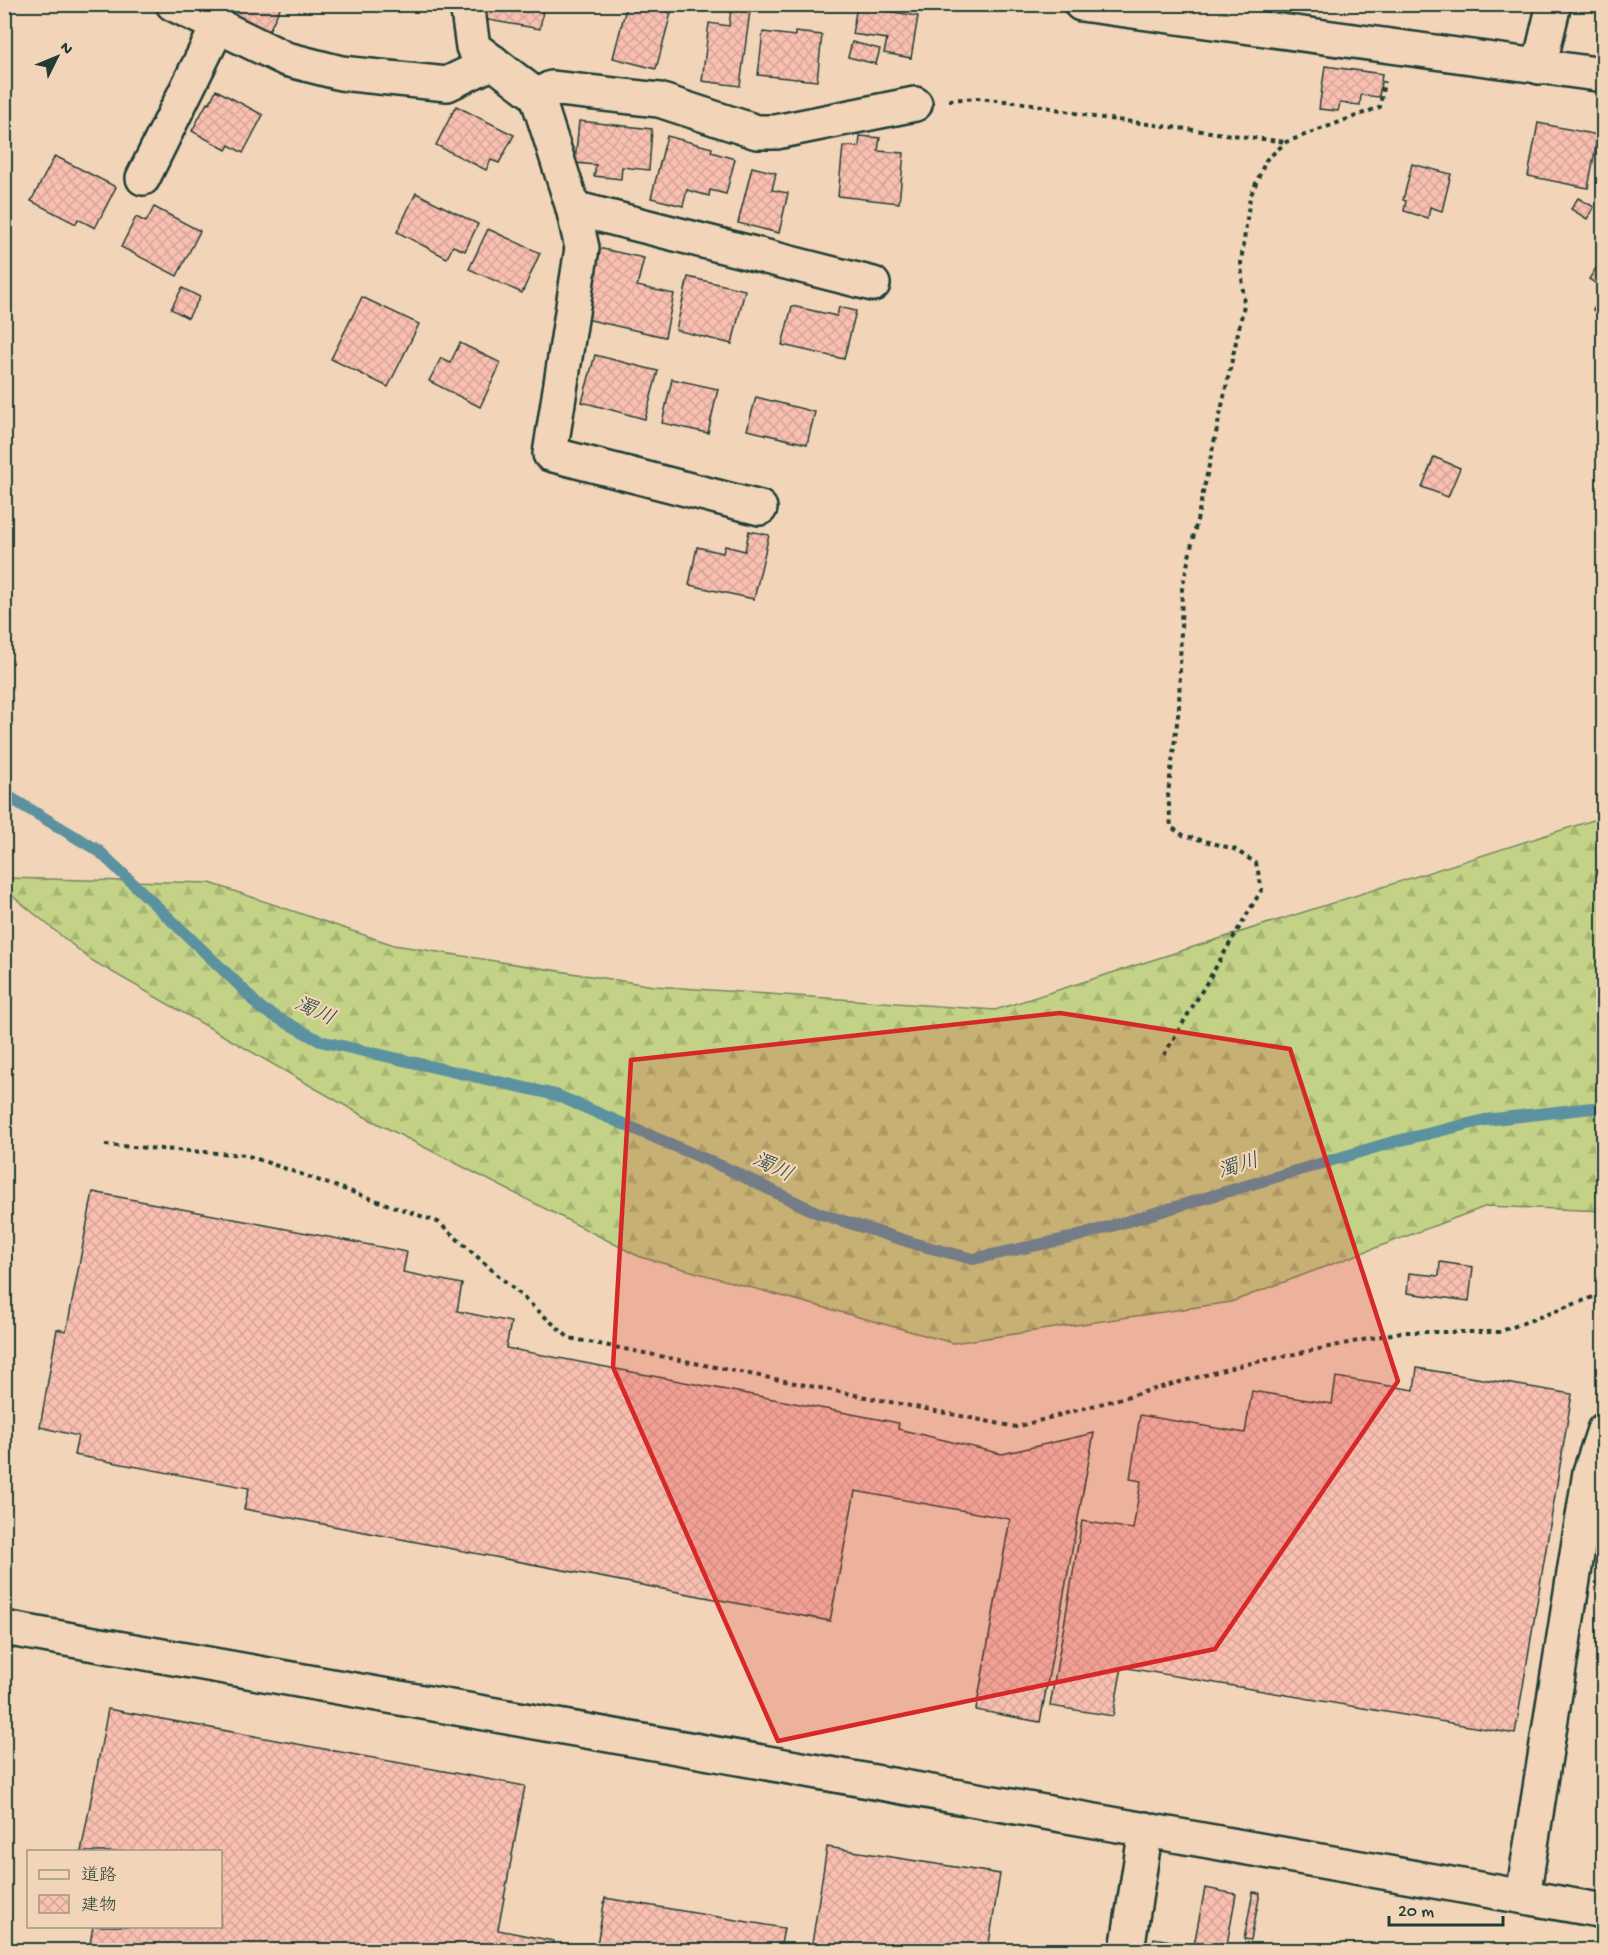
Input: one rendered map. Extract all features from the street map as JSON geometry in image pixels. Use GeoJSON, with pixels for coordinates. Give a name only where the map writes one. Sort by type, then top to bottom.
{"type":"FeatureCollection","features":[{"type":"Feature","properties":{"kind":"street"},"geometry":{"type":"LineString","coordinates":[[173,4],[286,59],[341,73],[447,84],[493,62]]}},
{"type":"Feature","properties":{"kind":"street"},"geometry":{"type":"LineString","coordinates":[[467,4],[473,47],[537,96],[573,208],[582,248],[550,454],[760,508]]}},
{"type":"Feature","properties":{"kind":"street"},"geometry":{"type":"LineString","coordinates":[[1081,4],[1604,75]]}},
{"type":"Feature","properties":{"kind":"street"},"geometry":{"type":"LineString","coordinates":[[1539,67],[1554,4]]}},
{"type":"Feature","properties":{"kind":"street"},"geometry":{"type":"LineString","coordinates":[[143,178],[218,26]]}},
{"type":"Feature","properties":{"kind":"street"},"geometry":{"type":"LineString","coordinates":[[537,96],[551,88],[659,100],[757,132],[776,132],[915,104]]}},
{"type":"Feature","properties":{"kind":"street"},"geometry":{"type":"LineString","coordinates":[[573,208],[873,284]]}},
{"type":"Feature","properties":{"kind":"street"},"geometry":{"type":"LineString","coordinates":[[1523,1896],[1590,1472],[1604,1430]]}},
{"type":"Feature","properties":{"kind":"street"},"geometry":{"type":"LineString","coordinates":[[4,1628],[1604,1911]]}},
{"type":"Feature","properties":{"kind":"street"},"geometry":{"type":"LineString","coordinates":[[1126,1950],[1146,1829]]}},
{"type":"Feature","properties":{"kind":"path"},"geometry":{"type":"LineString","coordinates":[[1164,1055],[1262,889],[1256,863],[1234,849],[1183,835],[1171,827],[1168,794],[1179,708],[1182,589],[1244,305],[1241,262],[1250,197],[1266,160],[1286,142],[1380,107],[1388,47]]}},
{"type":"Feature","properties":{"kind":"path"},"geometry":{"type":"LineString","coordinates":[[915,104],[946,100],[988,99],[1032,104],[1094,117],[1286,142]]}},
{"type":"Feature","properties":{"kind":"path"},"geometry":{"type":"LineString","coordinates":[[105,1145],[246,1155],[438,1222],[569,1338],[1016,1427],[1242,1365],[1401,1332],[1499,1332],[1604,1293]]}},
{"type":"Feature","properties":{"kind":"highlighted area"},"geometry":{"type":"Polygon","coordinates":[[[1060,1013],[1290,1049],[1398,1381],[1215,1649],[778,1741],[613,1367],[631,1060],[1060,1013]]]}},
{"type":"Feature","properties":{"kind":"green space"},"geometry":{"type":"Polygon","coordinates":[[[1603,817],[1603,1211],[1487,1206],[1231,1302],[953,1343],[640,1257],[367,1118],[91,960],[4,889],[5,878],[210,883],[394,945],[654,986],[995,1010],[1603,817]]]}},
{"type":"Feature","properties":{"kind":"building"},"geometry":{"type":"Polygon","coordinates":[[[195,4],[282,4],[265,39],[195,4]]]}},
{"type":"Feature","properties":{"kind":"building"},"geometry":{"type":"Polygon","coordinates":[[[484,4],[544,4],[540,29],[482,19],[484,4]]]}},
{"type":"Feature","properties":{"kind":"building"},"geometry":{"type":"Polygon","coordinates":[[[627,4],[640,4],[671,13],[656,69],[613,58],[627,4]]]}},
{"type":"Feature","properties":{"kind":"building"},"geometry":{"type":"Polygon","coordinates":[[[857,6],[918,16],[911,58],[884,53],[887,39],[852,34],[857,6]]]}},
{"type":"Feature","properties":{"kind":"building"},"geometry":{"type":"Polygon","coordinates":[[[731,9],[750,11],[740,86],[702,81],[709,23],[729,26],[731,9]]]}},
{"type":"Feature","properties":{"kind":"building"},"geometry":{"type":"Polygon","coordinates":[[[763,32],[795,36],[795,32],[822,35],[817,81],[758,75],[763,32]]]}},
{"type":"Feature","properties":{"kind":"building"},"geometry":{"type":"Polygon","coordinates":[[[852,42],[880,49],[876,64],[848,57],[852,42]]]}},
{"type":"Feature","properties":{"kind":"building"},"geometry":{"type":"Polygon","coordinates":[[[1325,66],[1382,74],[1379,97],[1361,95],[1360,105],[1340,103],[1338,111],[1319,109],[1325,66]]]}},
{"type":"Feature","properties":{"kind":"building"},"geometry":{"type":"Polygon","coordinates":[[[216,90],[263,115],[243,153],[229,145],[226,150],[192,131],[216,90]]]}},
{"type":"Feature","properties":{"kind":"building"},"geometry":{"type":"Polygon","coordinates":[[[456,106],[514,135],[499,163],[491,160],[486,170],[436,145],[456,106]]]}},
{"type":"Feature","properties":{"kind":"building"},"geometry":{"type":"Polygon","coordinates":[[[579,121],[652,129],[649,170],[622,167],[621,179],[594,176],[596,165],[575,163],[579,121]]]}},
{"type":"Feature","properties":{"kind":"building"},"geometry":{"type":"Polygon","coordinates":[[[1538,123],[1598,135],[1588,188],[1528,176],[1538,123]]]}},
{"type":"Feature","properties":{"kind":"building"},"geometry":{"type":"Polygon","coordinates":[[[667,136],[712,148],[711,152],[735,159],[726,194],[710,190],[709,196],[687,190],[683,206],[651,198],[667,136]]]}},
{"type":"Feature","properties":{"kind":"building"},"geometry":{"type":"Polygon","coordinates":[[[860,136],[880,138],[878,151],[904,153],[899,203],[838,196],[843,146],[859,147],[860,136]]]}},
{"type":"Feature","properties":{"kind":"building"},"geometry":{"type":"Polygon","coordinates":[[[55,156],[116,187],[95,228],[78,219],[76,224],[31,201],[55,156]]]}},
{"type":"Feature","properties":{"kind":"building"},"geometry":{"type":"Polygon","coordinates":[[[1412,164],[1451,174],[1442,211],[1430,207],[1428,218],[1404,211],[1406,201],[1403,200],[1412,164]]]}},
{"type":"Feature","properties":{"kind":"building"},"geometry":{"type":"Polygon","coordinates":[[[752,167],[776,173],[772,190],[788,193],[779,233],[738,223],[752,167]]]}},
{"type":"Feature","properties":{"kind":"building"},"geometry":{"type":"Polygon","coordinates":[[[416,193],[478,224],[465,251],[453,246],[447,258],[397,232],[416,193]]]}},
{"type":"Feature","properties":{"kind":"building"},"geometry":{"type":"Polygon","coordinates":[[[1578,198],[1594,207],[1587,219],[1571,209],[1578,198]]]}},
{"type":"Feature","properties":{"kind":"building"},"geometry":{"type":"Polygon","coordinates":[[[154,207],[200,231],[177,276],[121,247],[136,217],[146,222],[154,207]]]}},
{"type":"Feature","properties":{"kind":"building"},"geometry":{"type":"Polygon","coordinates":[[[488,229],[540,253],[522,293],[469,269],[488,229]]]}},
{"type":"Feature","properties":{"kind":"building"},"geometry":{"type":"Polygon","coordinates":[[[598,248],[644,258],[637,286],[674,294],[665,337],[581,318],[598,248]]]}},
{"type":"Feature","properties":{"kind":"building"},"geometry":{"type":"Polygon","coordinates":[[[1604,256],[1604,289],[1589,279],[1604,256]]]}},
{"type":"Feature","properties":{"kind":"building"},"geometry":{"type":"Polygon","coordinates":[[[688,277],[745,290],[732,344],[676,330],[688,277]]]}},
{"type":"Feature","properties":{"kind":"building"},"geometry":{"type":"Polygon","coordinates":[[[182,288],[200,297],[188,318],[171,309],[182,288]]]}},
{"type":"Feature","properties":{"kind":"building"},"geometry":{"type":"Polygon","coordinates":[[[362,297],[419,324],[388,387],[331,359],[362,297]]]}},
{"type":"Feature","properties":{"kind":"building"},"geometry":{"type":"Polygon","coordinates":[[[1600,299],[1604,301],[1604,317],[1593,310],[1600,299]]]}},
{"type":"Feature","properties":{"kind":"building"},"geometry":{"type":"Polygon","coordinates":[[[792,306],[837,316],[839,307],[856,311],[844,359],[782,345],[792,306]]]}},
{"type":"Feature","properties":{"kind":"building"},"geometry":{"type":"Polygon","coordinates":[[[460,343],[501,363],[480,407],[429,381],[441,358],[450,363],[460,343]]]}},
{"type":"Feature","properties":{"kind":"building"},"geometry":{"type":"Polygon","coordinates":[[[595,355],[658,371],[645,419],[582,402],[595,355]]]}},
{"type":"Feature","properties":{"kind":"building"},"geometry":{"type":"Polygon","coordinates":[[[672,379],[718,389],[708,433],[662,423],[672,379]]]}},
{"type":"Feature","properties":{"kind":"building"},"geometry":{"type":"Polygon","coordinates":[[[756,397],[815,412],[807,444],[747,430],[756,397]]]}},
{"type":"Feature","properties":{"kind":"building"},"geometry":{"type":"Polygon","coordinates":[[[1434,457],[1460,468],[1448,497],[1422,487],[1434,457]]]}},
{"type":"Feature","properties":{"kind":"building"},"geometry":{"type":"Polygon","coordinates":[[[749,531],[769,535],[754,599],[689,585],[697,547],[723,553],[725,546],[745,551],[749,531]]]}},
{"type":"Feature","properties":{"kind":"building"},"geometry":{"type":"Polygon","coordinates":[[[93,1192],[407,1252],[403,1272],[462,1284],[457,1311],[511,1322],[506,1348],[899,1423],[898,1429],[1002,1454],[1094,1433],[1040,1722],[976,1710],[1010,1519],[855,1491],[830,1621],[244,1509],[249,1488],[74,1455],[78,1436],[40,1427],[57,1329],[65,1331],[67,1328],[93,1192]]]}},
{"type":"Feature","properties":{"kind":"building"},"geometry":{"type":"Polygon","coordinates":[[[1440,1262],[1473,1267],[1469,1301],[1407,1293],[1409,1273],[1439,1276],[1440,1262]]]}},
{"type":"Feature","properties":{"kind":"building"},"geometry":{"type":"Polygon","coordinates":[[[1417,1368],[1572,1394],[1515,1734],[1122,1667],[1113,1716],[1050,1706],[1082,1521],[1133,1529],[1141,1481],[1130,1479],[1140,1415],[1245,1433],[1252,1391],[1332,1404],[1336,1377],[1414,1390],[1417,1368]]]}},
{"type":"Feature","properties":{"kind":"building"},"geometry":{"type":"Polygon","coordinates":[[[108,1709],[525,1786],[498,1930],[554,1941],[552,1950],[89,1950],[93,1928],[222,1928],[222,1850],[81,1850],[108,1709]]]}},
{"type":"Feature","properties":{"kind":"building"},"geometry":{"type":"Polygon","coordinates":[[[827,1847],[1000,1874],[988,1950],[811,1950],[827,1847]]]}},
{"type":"Feature","properties":{"kind":"building"},"geometry":{"type":"Polygon","coordinates":[[[1205,1888],[1236,1894],[1226,1950],[1151,1950],[1154,1938],[1194,1945],[1205,1888]]]}},
{"type":"Feature","properties":{"kind":"building"},"geometry":{"type":"Polygon","coordinates":[[[1253,1892],[1260,1893],[1251,1940],[1244,1939],[1253,1892]]]}},
{"type":"Feature","properties":{"kind":"building"},"geometry":{"type":"Polygon","coordinates":[[[605,1898],[784,1928],[780,1950],[596,1950],[605,1898]]]}},
{"type":"Feature","properties":{"kind":"waterway","name":"濁川"},"geometry":{"type":"LineString","coordinates":[[4,794],[99,851],[239,985],[260,1008],[320,1041],[556,1095],[728,1169],[818,1213],[916,1244],[973,1259],[1075,1237],[1393,1142],[1485,1120],[1592,1108],[1604,1109]]}}]}
